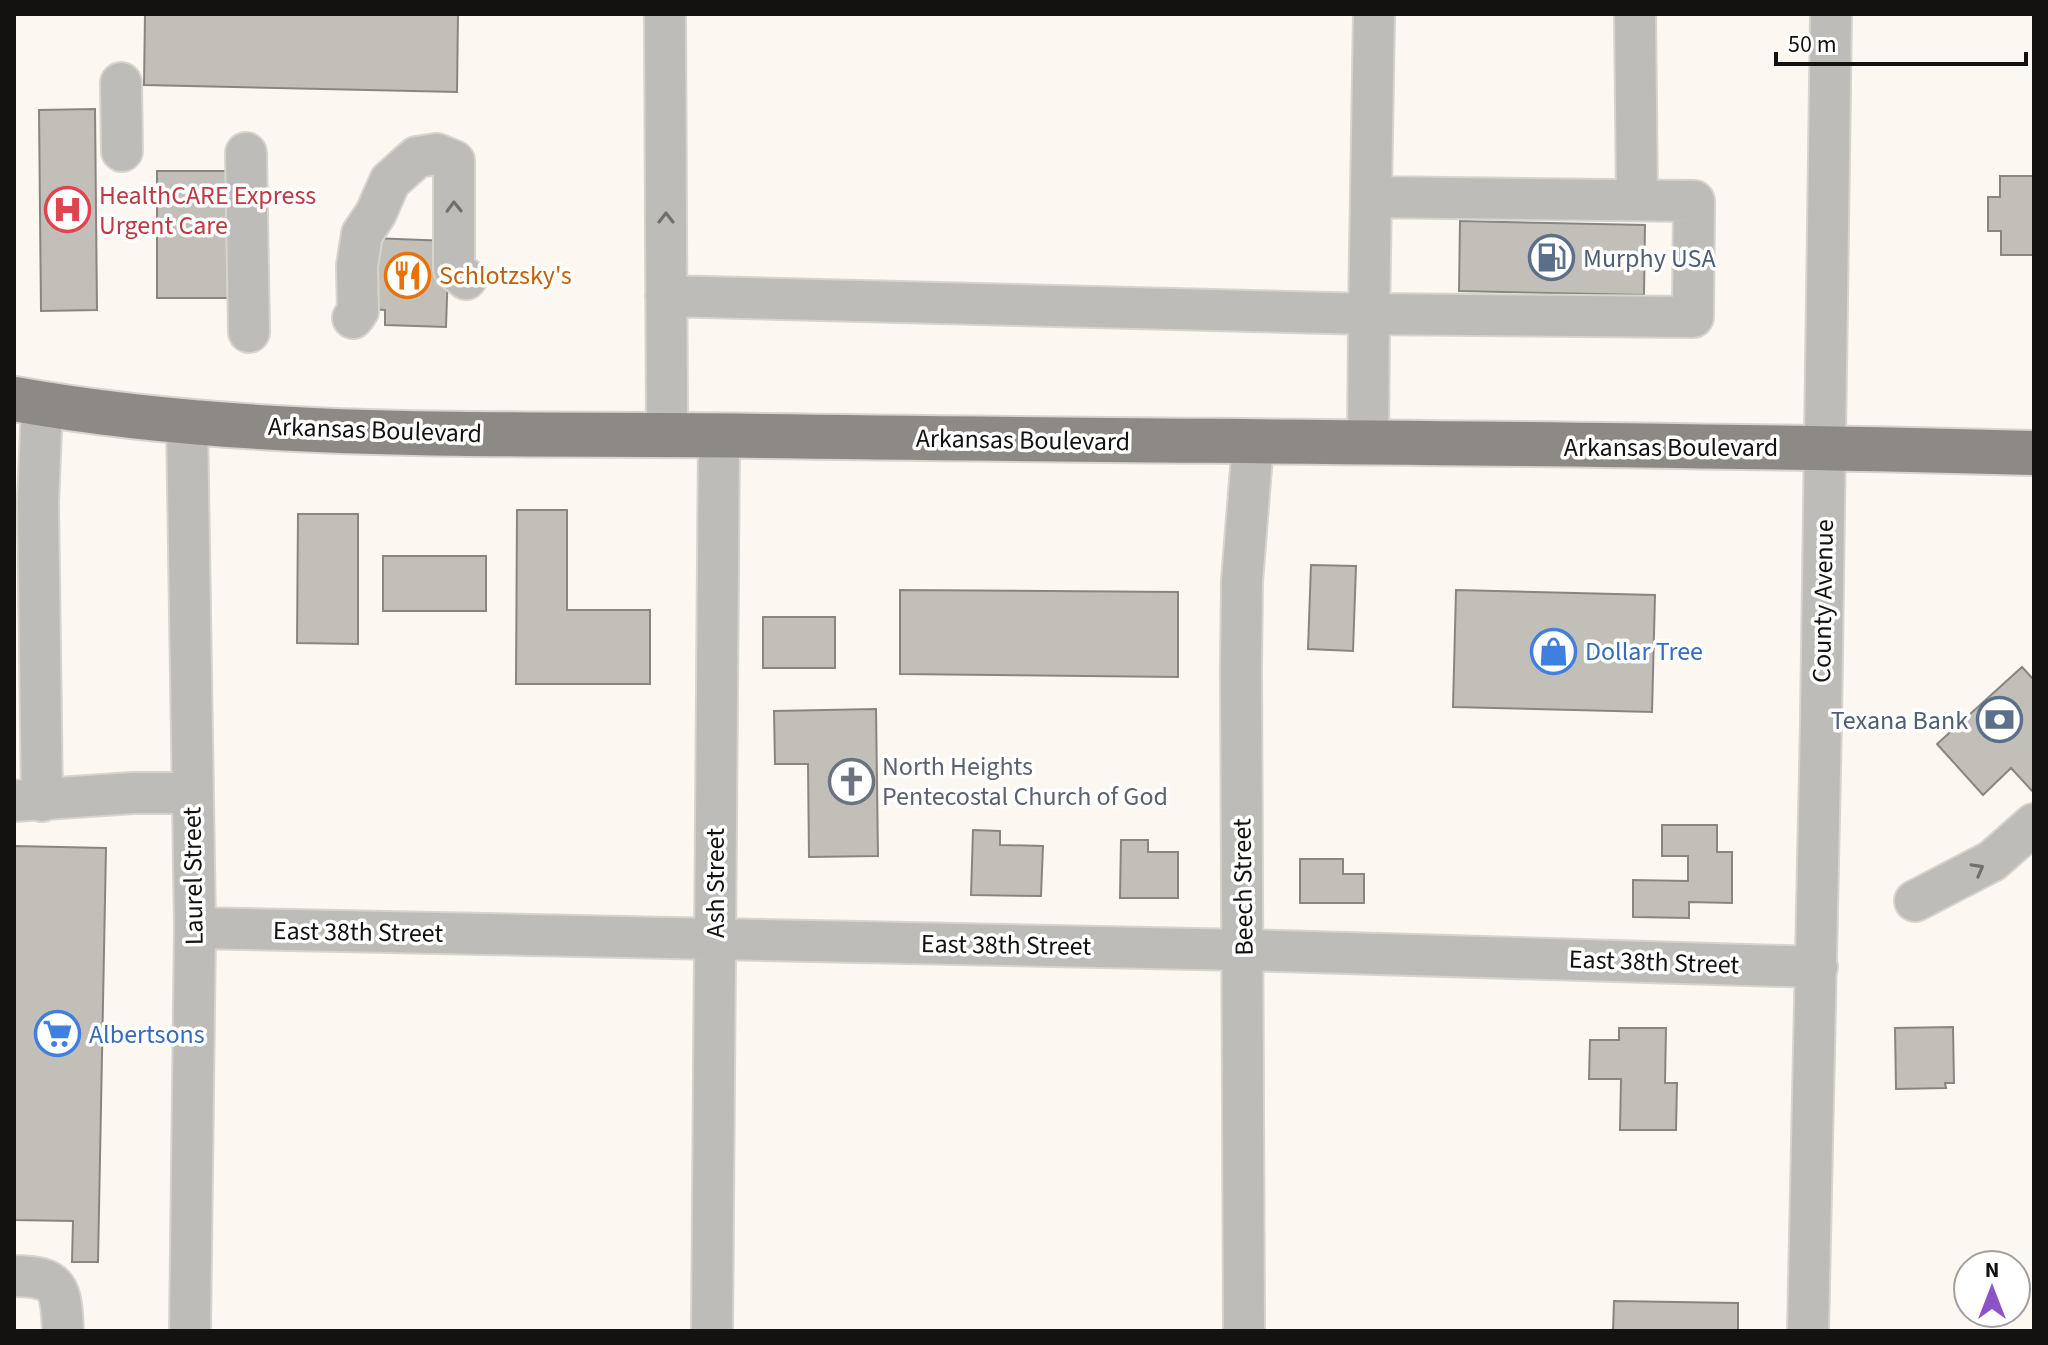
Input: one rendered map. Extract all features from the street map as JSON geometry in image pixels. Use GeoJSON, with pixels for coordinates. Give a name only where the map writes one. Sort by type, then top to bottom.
{"type":"FeatureCollection","features":[{"type":"Feature","properties":{"kind":"main road","name":"Arkansas Boulevard"},"geometry":{"type":"LineString","coordinates":[[28,402],[187,421],[454,435],[719,435],[2034,453]]}},
{"type":"Feature","properties":{"kind":"street"},"geometry":{"type":"LineString","coordinates":[[665,14],[667,435]]}},
{"type":"Feature","properties":{"kind":"street"},"geometry":{"type":"LineString","coordinates":[[1368,444],[1374,14]]}},
{"type":"Feature","properties":{"kind":"street"},"geometry":{"type":"LineString","coordinates":[[1635,14],[1637,200]]}},
{"type":"Feature","properties":{"kind":"street","name":"County Avenue"},"geometry":{"type":"LineString","coordinates":[[1808,1331],[1817,967],[1831,14]]}},
{"type":"Feature","properties":{"kind":"street"},"geometry":{"type":"LineString","coordinates":[[121,83],[122,151]]}},
{"type":"Feature","properties":{"kind":"street"},"geometry":{"type":"LineString","coordinates":[[246,153],[249,332]]}},
{"type":"Feature","properties":{"kind":"street"},"geometry":{"type":"LineString","coordinates":[[353,318],[358,311],[357,266],[362,234],[376,213],[390,181],[417,157],[437,154],[454,161],[454,269],[466,279]]}},
{"type":"Feature","properties":{"kind":"street"},"geometry":{"type":"LineString","coordinates":[[666,296],[1369,314],[1693,317],[1694,201],[1372,197]]}},
{"type":"Feature","properties":{"kind":"street"},"geometry":{"type":"LineString","coordinates":[[28,402],[28,801],[118,794],[192,793]]}},
{"type":"Feature","properties":{"kind":"street","name":"Laurel Street"},"geometry":{"type":"LineString","coordinates":[[187,421],[195,928],[190,1331]]}},
{"type":"Feature","properties":{"kind":"street","name":"Ash Street"},"geometry":{"type":"LineString","coordinates":[[712,1331],[719,435]]}},
{"type":"Feature","properties":{"kind":"street","name":"Beech Street"},"geometry":{"type":"LineString","coordinates":[[1244,1331],[1242,581],[1253,443]]}},
{"type":"Feature","properties":{"kind":"street"},"geometry":{"type":"LineString","coordinates":[[1915,901],[1992,861],[2034,824]]}},
{"type":"Feature","properties":{"kind":"street","name":"East 38th Street"},"geometry":{"type":"LineString","coordinates":[[195,928],[1244,950],[1817,967]]}},
{"type":"Feature","properties":{"kind":"street"},"geometry":{"type":"LineString","coordinates":[[14,1276],[40,1277],[56,1289],[61,1298],[63,1331]]}},
{"type":"Feature","properties":{"kind":"building"},"geometry":{"type":"Polygon","coordinates":[[[145,14],[458,14],[457,92],[144,85],[145,14]]]}},
{"type":"Feature","properties":{"kind":"building","name":"HealthCARE Express Urgent Care"},"geometry":{"type":"Polygon","coordinates":[[[95,109],[97,310],[41,311],[39,110],[95,109]]]}},
{"type":"Feature","properties":{"kind":"building"},"geometry":{"type":"Polygon","coordinates":[[[157,171],[237,171],[237,298],[157,298],[157,171]]]}},
{"type":"Feature","properties":{"kind":"building"},"geometry":{"type":"Polygon","coordinates":[[[2000,176],[2034,176],[2034,255],[2001,255],[2001,231],[1988,231],[1988,197],[2000,197],[2000,176]]]}},
{"type":"Feature","properties":{"kind":"building","name":"Murphy USA"},"geometry":{"type":"Polygon","coordinates":[[[1460,221],[1645,225],[1644,295],[1459,291],[1460,221]]]}},
{"type":"Feature","properties":{"kind":"building","name":"Schlotzsky's"},"geometry":{"type":"Polygon","coordinates":[[[370,238],[449,241],[446,327],[385,325],[385,310],[368,309],[370,238]]]}},
{"type":"Feature","properties":{"kind":"building"},"geometry":{"type":"Polygon","coordinates":[[[517,510],[567,510],[567,610],[650,610],[650,684],[516,684],[517,510]]]}},
{"type":"Feature","properties":{"kind":"building"},"geometry":{"type":"Polygon","coordinates":[[[298,514],[358,514],[358,644],[297,643],[298,514]]]}},
{"type":"Feature","properties":{"kind":"building"},"geometry":{"type":"Polygon","coordinates":[[[383,556],[486,556],[486,611],[383,611],[383,556]]]}},
{"type":"Feature","properties":{"kind":"building"},"geometry":{"type":"Polygon","coordinates":[[[1311,565],[1356,566],[1353,651],[1308,649],[1311,565]]]}},
{"type":"Feature","properties":{"kind":"building"},"geometry":{"type":"Polygon","coordinates":[[[900,590],[1178,592],[1178,677],[900,674],[900,590]]]}},
{"type":"Feature","properties":{"kind":"building","name":"Dollar Tree"},"geometry":{"type":"Polygon","coordinates":[[[1456,590],[1655,595],[1652,712],[1453,707],[1456,590]]]}},
{"type":"Feature","properties":{"kind":"building"},"geometry":{"type":"Polygon","coordinates":[[[763,617],[835,617],[835,668],[763,668],[763,617]]]}},
{"type":"Feature","properties":{"kind":"building","name":"Texana Bank"},"geometry":{"type":"Polygon","coordinates":[[[2022,667],[2034,680],[2034,793],[2011,768],[1983,795],[1937,744],[2022,667]]]}},
{"type":"Feature","properties":{"kind":"building"},"geometry":{"type":"Polygon","coordinates":[[[876,709],[878,856],[809,857],[808,764],[775,764],[774,711],[876,709]]]}},
{"type":"Feature","properties":{"kind":"building"},"geometry":{"type":"Polygon","coordinates":[[[1662,825],[1717,825],[1717,852],[1732,852],[1732,903],[1689,902],[1689,918],[1633,917],[1633,880],[1688,881],[1688,856],[1662,856],[1662,825]]]}},
{"type":"Feature","properties":{"kind":"building"},"geometry":{"type":"Polygon","coordinates":[[[973,830],[1000,831],[1000,845],[1043,846],[1041,896],[971,895],[973,830]]]}},
{"type":"Feature","properties":{"kind":"building"},"geometry":{"type":"Polygon","coordinates":[[[1121,840],[1148,840],[1148,852],[1178,852],[1178,898],[1120,898],[1121,840]]]}},
{"type":"Feature","properties":{"kind":"building","name":"Albertsons"},"geometry":{"type":"Polygon","coordinates":[[[14,846],[106,848],[98,1262],[72,1262],[73,1221],[14,1220],[14,846]]]}},
{"type":"Feature","properties":{"kind":"building"},"geometry":{"type":"Polygon","coordinates":[[[1300,859],[1343,859],[1343,874],[1364,874],[1364,903],[1300,903],[1300,859]]]}},
{"type":"Feature","properties":{"kind":"building"},"geometry":{"type":"Polygon","coordinates":[[[1953,1027],[1954,1083],[1945,1083],[1946,1088],[1896,1089],[1895,1028],[1953,1027]]]}},
{"type":"Feature","properties":{"kind":"building"},"geometry":{"type":"Polygon","coordinates":[[[1619,1028],[1666,1028],[1665,1083],[1677,1083],[1676,1130],[1620,1130],[1621,1079],[1589,1079],[1590,1040],[1619,1040],[1619,1028]]]}},
{"type":"Feature","properties":{"kind":"building"},"geometry":{"type":"Polygon","coordinates":[[[1614,1301],[1738,1303],[1738,1331],[1613,1331],[1614,1301]]]}},
{"type":"Feature","properties":{"kind":"place","name":"HealthCARE Express Urgent Care"},"geometry":{"type":"Point","coordinates":[68,210]}},
{"type":"Feature","properties":{"kind":"place","name":"Murphy USA"},"geometry":{"type":"Point","coordinates":[1552,258]}},
{"type":"Feature","properties":{"kind":"place","name":"Schlotzsky's"},"geometry":{"type":"Point","coordinates":[408,275]}},
{"type":"Feature","properties":{"kind":"place","name":"Dollar Tree"},"geometry":{"type":"Point","coordinates":[1554,651]}},
{"type":"Feature","properties":{"kind":"place","name":"Texana Bank"},"geometry":{"type":"Point","coordinates":[1999,720]}},
{"type":"Feature","properties":{"kind":"place","name":"North Heights Pentecostal Church of God"},"geometry":{"type":"Point","coordinates":[851,781]}},
{"type":"Feature","properties":{"kind":"place","name":"Albertsons"},"geometry":{"type":"Point","coordinates":[58,1034]}}]}
